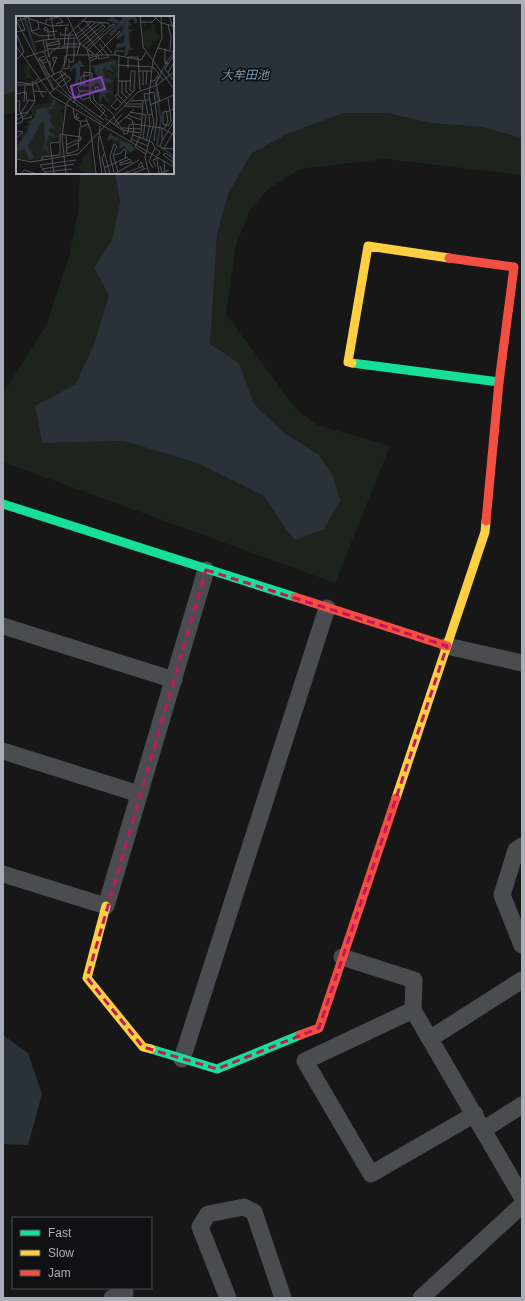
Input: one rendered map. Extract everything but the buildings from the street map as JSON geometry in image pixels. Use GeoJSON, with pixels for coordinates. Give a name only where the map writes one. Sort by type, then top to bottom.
{"type":"FeatureCollection","features":[{"type":"Feature","properties":{"kind":"street"},"geometry":{"type":"LineString","coordinates":[[206,570],[86,978],[142,1047],[217,1069],[319,1028],[485,532],[499,382],[514,267],[368,246],[348,362],[499,382]]}},
{"type":"Feature","properties":{"kind":"street"},"geometry":{"type":"LineString","coordinates":[[3,504],[447,646],[522,663]]}},
{"type":"Feature","properties":{"kind":"street"},"geometry":{"type":"LineString","coordinates":[[182,1059],[327,608]]}},
{"type":"Feature","properties":{"kind":"street"},"geometry":{"type":"LineString","coordinates":[[3,626],[174,680]]}},
{"type":"Feature","properties":{"kind":"street"},"geometry":{"type":"LineString","coordinates":[[3,751],[139,794]]}},
{"type":"Feature","properties":{"kind":"street"},"geometry":{"type":"LineString","coordinates":[[522,846],[516,850],[502,895],[522,944]]}},
{"type":"Feature","properties":{"kind":"street"},"geometry":{"type":"LineString","coordinates":[[3,874],[106,906]]}},
{"type":"Feature","properties":{"kind":"street"},"geometry":{"type":"LineString","coordinates":[[342,957],[414,980],[413,1010],[522,1197]]}},
{"type":"Feature","properties":{"kind":"street"},"geometry":{"type":"LineString","coordinates":[[430,1038],[522,980]]}},
{"type":"Feature","properties":{"kind":"street"},"geometry":{"type":"LineString","coordinates":[[413,1010],[305,1061],[371,1174],[474,1114]]}},
{"type":"Feature","properties":{"kind":"street"},"geometry":{"type":"LineString","coordinates":[[483,1130],[522,1106]]}},
{"type":"Feature","properties":{"kind":"street"},"geometry":{"type":"LineString","coordinates":[[421,1298],[522,1205]]}},
{"type":"Feature","properties":{"kind":"street"},"geometry":{"type":"LineString","coordinates":[[228,1298],[200,1227],[208,1214],[244,1207],[254,1212],[283,1298]]}},
{"type":"Feature","properties":{"kind":"highlighted area"},"geometry":{"type":"Polygon","coordinates":[[[206,570],[447,646],[319,1028],[217,1069],[143,1047],[87,978],[206,570]]]}},
{"type":"Feature","properties":{"kind":"shaded area"},"geometry":{"type":"Polygon","coordinates":[[[16,90],[16,112],[3,115],[3,96],[16,90]]]}},
{"type":"Feature","properties":{"kind":"shaded area"},"geometry":{"type":"Polygon","coordinates":[[[344,113],[388,113],[431,123],[482,127],[522,138],[522,175],[385,159],[300,169],[267,190],[250,210],[236,245],[226,314],[296,409],[317,425],[390,446],[335,583],[3,462],[3,393],[46,326],[69,257],[78,213],[80,174],[115,174],[120,202],[112,240],[94,268],[109,294],[94,344],[76,384],[35,407],[42,443],[124,441],[197,463],[264,496],[287,531],[319,455],[283,432],[254,404],[239,363],[210,344],[217,235],[228,194],[252,153],[289,133],[344,113]]]}},
{"type":"Feature","properties":{"kind":"water","name":"大牟田池"},"geometry":{"type":"Polygon","coordinates":[[[3,3],[522,3],[522,138],[482,127],[431,123],[388,113],[344,113],[289,133],[252,153],[228,194],[217,235],[210,344],[239,363],[254,404],[283,432],[319,455],[333,476],[340,501],[324,529],[296,540],[287,531],[264,496],[197,463],[124,441],[42,443],[35,406],[76,384],[94,344],[109,295],[94,268],[112,240],[120,202],[115,174],[174,174],[174,16],[16,16],[16,90],[3,96],[3,3]]]}},
{"type":"Feature","properties":{"kind":"water"},"geometry":{"type":"Polygon","coordinates":[[[3,1035],[28,1053],[42,1094],[28,1145],[3,1144],[3,1035]]]}},
{"type":"Feature","properties":{"kind":"traffic: fast"},"geometry":{"type":"LineString","coordinates":[[352,363],[499,382]]}},
{"type":"Feature","properties":{"kind":"traffic: fast"},"geometry":{"type":"LineString","coordinates":[[3,504],[295,597]]}},
{"type":"Feature","properties":{"kind":"traffic: fast"},"geometry":{"type":"LineString","coordinates":[[151,1049],[217,1069],[300,1035]]}},
{"type":"Feature","properties":{"kind":"traffic: slow"},"geometry":{"type":"LineString","coordinates":[[352,363],[348,362],[368,246],[449,258]]}},
{"type":"Feature","properties":{"kind":"traffic: slow"},"geometry":{"type":"LineString","coordinates":[[396,798],[485,532],[486,521]]}},
{"type":"Feature","properties":{"kind":"traffic: slow"},"geometry":{"type":"LineString","coordinates":[[106,906],[87,978],[143,1047],[151,1049]]}},
{"type":"Feature","properties":{"kind":"traffic: jam"},"geometry":{"type":"LineString","coordinates":[[449,258],[514,267],[499,382],[486,521]]}},
{"type":"Feature","properties":{"kind":"traffic: jam"},"geometry":{"type":"LineString","coordinates":[[295,597],[447,646]]}},
{"type":"Feature","properties":{"kind":"traffic: jam"},"geometry":{"type":"LineString","coordinates":[[300,1035],[319,1028],[396,798]]}}]}
